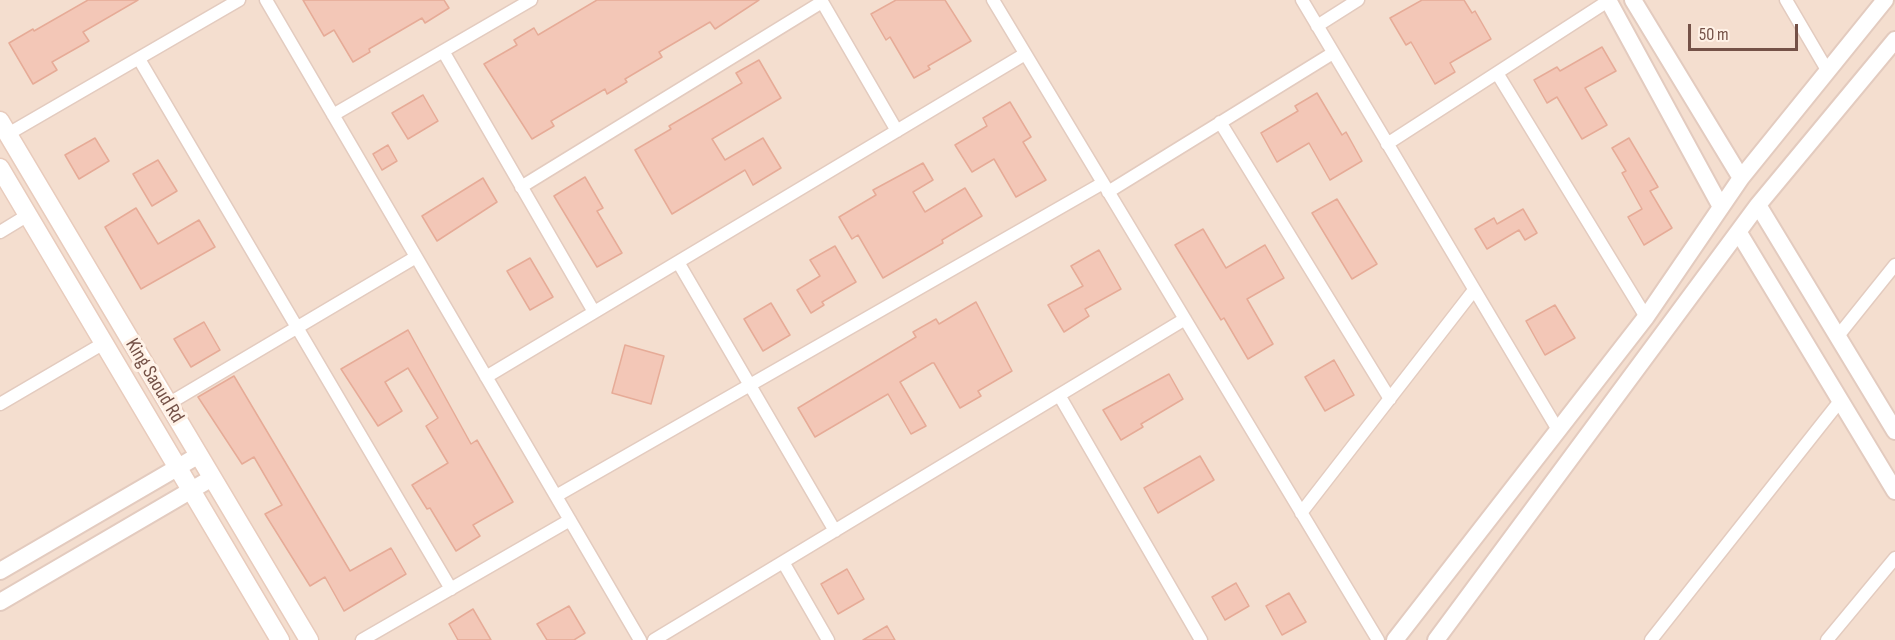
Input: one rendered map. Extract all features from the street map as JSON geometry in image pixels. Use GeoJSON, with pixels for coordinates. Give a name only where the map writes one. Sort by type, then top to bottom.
{"type":"FeatureCollection","features":[{"type":"Feature","properties":{"kind":"main road","name":"King Saoud Rd"},"geometry":{"type":"LineString","coordinates":[[4,128],[309,640]]}},
{"type":"Feature","properties":{"kind":"main road","name":"King Saoud Rd"},"geometry":{"type":"LineString","coordinates":[[0,168],[280,640]]}},
{"type":"Feature","properties":{"kind":"street"},"geometry":{"type":"LineString","coordinates":[[4,128],[139,59],[239,0]]}},
{"type":"Feature","properties":{"kind":"street"},"geometry":{"type":"LineString","coordinates":[[266,0],[640,640]]}},
{"type":"Feature","properties":{"kind":"street"},"geometry":{"type":"LineString","coordinates":[[333,115],[531,0]]}},
{"type":"Feature","properties":{"kind":"street"},"geometry":{"type":"LineString","coordinates":[[993,0],[1378,640]]}},
{"type":"Feature","properties":{"kind":"street"},"geometry":{"type":"LineString","coordinates":[[1302,0],[1558,430]]}},
{"type":"Feature","properties":{"kind":"street"},"geometry":{"type":"LineString","coordinates":[[1317,26],[1358,0]]}},
{"type":"Feature","properties":{"kind":"street"},"geometry":{"type":"LineString","coordinates":[[1387,144],[1608,0],[1721,207]]}},
{"type":"Feature","properties":{"kind":"street"},"geometry":{"type":"LineString","coordinates":[[1633,0],[1741,178]]}},
{"type":"Feature","properties":{"kind":"street"},"geometry":{"type":"LineString","coordinates":[[1786,0],[1827,70]]}},
{"type":"Feature","properties":{"kind":"street"},"geometry":{"type":"LineString","coordinates":[[1395,640],[1646,317],[1741,178],[1885,0]]}},
{"type":"Feature","properties":{"kind":"street"},"geometry":{"type":"LineString","coordinates":[[521,187],[822,1],[897,130]]}},
{"type":"Feature","properties":{"kind":"street"},"geometry":{"type":"LineString","coordinates":[[1436,640],[1758,205],[1895,40]]}},
{"type":"Feature","properties":{"kind":"street"},"geometry":{"type":"LineString","coordinates":[[443,51],[594,312]]}},
{"type":"Feature","properties":{"kind":"street"},"geometry":{"type":"LineString","coordinates":[[556,496],[750,385],[1106,188],[1333,53]]}},
{"type":"Feature","properties":{"kind":"street"},"geometry":{"type":"LineString","coordinates":[[486,377],[1025,54]]}},
{"type":"Feature","properties":{"kind":"street"},"geometry":{"type":"LineString","coordinates":[[139,59],[451,589]]}},
{"type":"Feature","properties":{"kind":"street"},"geometry":{"type":"LineString","coordinates":[[1497,73],[1646,317]]}},
{"type":"Feature","properties":{"kind":"street"},"geometry":{"type":"LineString","coordinates":[[1220,122],[1390,399]]}},
{"type":"Feature","properties":{"kind":"street"},"geometry":{"type":"LineString","coordinates":[[1758,205],[1895,431]]}},
{"type":"Feature","properties":{"kind":"street"},"geometry":{"type":"LineString","coordinates":[[0,232],[28,215]]}},
{"type":"Feature","properties":{"kind":"street"},"geometry":{"type":"LineString","coordinates":[[1739,233],[1895,491]]}},
{"type":"Feature","properties":{"kind":"street"},"geometry":{"type":"LineString","coordinates":[[168,404],[416,257]]}},
{"type":"Feature","properties":{"kind":"street"},"geometry":{"type":"LineString","coordinates":[[678,262],[835,531]]}},
{"type":"Feature","properties":{"kind":"street"},"geometry":{"type":"LineString","coordinates":[[1838,336],[1895,265]]}},
{"type":"Feature","properties":{"kind":"street"},"geometry":{"type":"LineString","coordinates":[[1301,513],[1474,290]]}},
{"type":"Feature","properties":{"kind":"street"},"geometry":{"type":"LineString","coordinates":[[654,640],[1185,319]]}},
{"type":"Feature","properties":{"kind":"street"},"geometry":{"type":"LineString","coordinates":[[0,404],[104,343]]}},
{"type":"Feature","properties":{"kind":"street"},"geometry":{"type":"LineString","coordinates":[[1059,395],[1199,639]]}},
{"type":"Feature","properties":{"kind":"street"},"geometry":{"type":"LineString","coordinates":[[1651,640],[1840,401]]}},
{"type":"Feature","properties":{"kind":"street"},"geometry":{"type":"LineString","coordinates":[[0,572],[199,455]]}},
{"type":"Feature","properties":{"kind":"street"},"geometry":{"type":"LineString","coordinates":[[0,602],[212,478]]}},
{"type":"Feature","properties":{"kind":"street"},"geometry":{"type":"LineString","coordinates":[[362,640],[570,520]]}},
{"type":"Feature","properties":{"kind":"street"},"geometry":{"type":"LineString","coordinates":[[1827,640],[1895,558]]}},
{"type":"Feature","properties":{"kind":"street"},"geometry":{"type":"LineString","coordinates":[[783,562],[828,640]]}},
{"type":"Feature","properties":{"kind":"shaded area"},"geometry":{"type":"Polygon","coordinates":[[[0,0],[1895,0],[1895,640],[0,640],[0,0]]]}},
{"type":"Feature","properties":{"kind":"building"},"geometry":{"type":"Polygon","coordinates":[[[88,0],[138,0],[83,32],[89,41],[52,62],[57,70],[33,84],[9,43],[88,0]]]}},
{"type":"Feature","properties":{"kind":"building"},"geometry":{"type":"Polygon","coordinates":[[[303,0],[444,0],[449,8],[425,23],[422,18],[369,49],[370,52],[353,62],[334,30],[324,36],[303,0]]]}},
{"type":"Feature","properties":{"kind":"building"},"geometry":{"type":"Polygon","coordinates":[[[597,0],[759,0],[715,29],[710,22],[659,52],[662,57],[625,79],[627,82],[607,94],[605,89],[551,121],[554,126],[532,139],[484,64],[517,45],[514,40],[534,28],[538,35],[597,0]]]}},
{"type":"Feature","properties":{"kind":"building"},"geometry":{"type":"Polygon","coordinates":[[[896,0],[945,0],[971,41],[928,66],[930,69],[914,78],[890,37],[886,40],[871,14],[896,0]]]}},
{"type":"Feature","properties":{"kind":"building"},"geometry":{"type":"Polygon","coordinates":[[[1422,0],[1464,0],[1472,13],[1475,11],[1491,39],[1450,63],[1455,72],[1435,84],[1411,42],[1406,45],[1390,18],[1422,0]]]}},
{"type":"Feature","properties":{"kind":"building"},"geometry":{"type":"Polygon","coordinates":[[[1602,47],[1616,71],[1585,88],[1607,125],[1582,139],[1557,97],[1547,103],[1534,80],[1557,67],[1560,71],[1602,47]]]}},
{"type":"Feature","properties":{"kind":"building"},"geometry":{"type":"Polygon","coordinates":[[[759,60],[781,98],[712,139],[725,160],[763,138],[781,168],[753,185],[745,170],[672,214],[635,150],[671,129],[669,126],[742,83],[736,73],[759,60]]]}},
{"type":"Feature","properties":{"kind":"building"},"geometry":{"type":"Polygon","coordinates":[[[1317,93],[1342,135],[1346,132],[1362,161],[1330,180],[1309,143],[1277,162],[1261,133],[1298,111],[1295,106],[1317,93]]]}},
{"type":"Feature","properties":{"kind":"building"},"geometry":{"type":"Polygon","coordinates":[[[423,95],[438,121],[408,139],[392,113],[423,95]]]}},
{"type":"Feature","properties":{"kind":"building"},"geometry":{"type":"Polygon","coordinates":[[[1010,102],[1031,137],[1023,142],[1046,180],[1016,197],[994,159],[972,172],[955,145],[987,126],[983,118],[1010,102]]]}},
{"type":"Feature","properties":{"kind":"building"},"geometry":{"type":"Polygon","coordinates":[[[95,138],[109,161],[79,179],[65,155],[95,138]]]}},
{"type":"Feature","properties":{"kind":"building"},"geometry":{"type":"Polygon","coordinates":[[[1629,138],[1658,187],[1650,191],[1672,228],[1644,245],[1628,217],[1642,209],[1622,173],[1626,171],[1612,148],[1629,138]]]}},
{"type":"Feature","properties":{"kind":"building"},"geometry":{"type":"Polygon","coordinates":[[[388,145],[397,161],[382,170],[373,154],[388,145]]]}},
{"type":"Feature","properties":{"kind":"building"},"geometry":{"type":"Polygon","coordinates":[[[158,160],[177,191],[152,206],[133,174],[158,160]]]}},
{"type":"Feature","properties":{"kind":"building"},"geometry":{"type":"Polygon","coordinates":[[[923,163],[933,180],[913,192],[925,212],[965,188],[982,216],[942,240],[943,243],[883,278],[858,235],[852,239],[839,217],[876,195],[873,190],[923,163]]]}},
{"type":"Feature","properties":{"kind":"building"},"geometry":{"type":"Polygon","coordinates":[[[585,177],[603,208],[597,211],[622,253],[597,267],[554,196],[585,177]]]}},
{"type":"Feature","properties":{"kind":"building"},"geometry":{"type":"Polygon","coordinates":[[[483,178],[497,202],[437,241],[422,216],[483,178]]]}},
{"type":"Feature","properties":{"kind":"building"},"geometry":{"type":"Polygon","coordinates":[[[1337,199],[1377,264],[1352,279],[1312,213],[1337,199]]]}},
{"type":"Feature","properties":{"kind":"building"},"geometry":{"type":"Polygon","coordinates":[[[136,208],[158,244],[199,220],[215,247],[141,289],[105,227],[136,208]]]}},
{"type":"Feature","properties":{"kind":"building"},"geometry":{"type":"Polygon","coordinates":[[[1523,209],[1537,233],[1525,240],[1519,230],[1487,249],[1475,229],[1494,218],[1497,224],[1523,209]]]}},
{"type":"Feature","properties":{"kind":"building"},"geometry":{"type":"Polygon","coordinates":[[[1203,229],[1226,268],[1265,245],[1284,278],[1247,299],[1273,344],[1248,359],[1224,318],[1221,320],[1175,245],[1203,229]]]}},
{"type":"Feature","properties":{"kind":"building"},"geometry":{"type":"Polygon","coordinates":[[[835,246],[856,282],[822,302],[824,305],[811,313],[797,290],[820,276],[810,260],[835,246]]]}},
{"type":"Feature","properties":{"kind":"building"},"geometry":{"type":"Polygon","coordinates":[[[1099,250],[1121,289],[1085,309],[1089,316],[1064,332],[1048,305],[1083,286],[1071,266],[1099,250]]]}},
{"type":"Feature","properties":{"kind":"building"},"geometry":{"type":"Polygon","coordinates":[[[530,258],[553,297],[530,310],[507,271],[530,258]]]}},
{"type":"Feature","properties":{"kind":"building"},"geometry":{"type":"Polygon","coordinates":[[[976,302],[1012,371],[978,391],[981,396],[960,408],[932,363],[900,382],[926,426],[911,434],[888,394],[815,437],[798,408],[916,337],[913,332],[936,319],[939,324],[976,302]]]}},
{"type":"Feature","properties":{"kind":"building"},"geometry":{"type":"Polygon","coordinates":[[[771,303],[790,335],[763,351],[744,319],[771,303]]]}},
{"type":"Feature","properties":{"kind":"building"},"geometry":{"type":"Polygon","coordinates":[[[1555,305],[1575,338],[1545,355],[1526,321],[1555,305]]]}},
{"type":"Feature","properties":{"kind":"building"},"geometry":{"type":"Polygon","coordinates":[[[204,322],[220,350],[191,367],[174,339],[204,322]]]}},
{"type":"Feature","properties":{"kind":"building"},"geometry":{"type":"Polygon","coordinates":[[[408,330],[471,444],[477,440],[513,502],[473,525],[480,536],[456,551],[430,508],[427,509],[412,485],[448,463],[426,426],[438,418],[408,368],[385,382],[402,411],[378,426],[341,369],[408,330]]]}},
{"type":"Feature","properties":{"kind":"building"},"geometry":{"type":"Polygon","coordinates":[[[625,345],[664,356],[651,404],[612,393],[625,345]]]}},
{"type":"Feature","properties":{"kind":"building"},"geometry":{"type":"Polygon","coordinates":[[[1334,360],[1354,395],[1325,411],[1305,377],[1334,360]]]}},
{"type":"Feature","properties":{"kind":"building"},"geometry":{"type":"Polygon","coordinates":[[[1169,374],[1183,399],[1141,424],[1143,427],[1121,440],[1103,410],[1169,374]]]}},
{"type":"Feature","properties":{"kind":"building"},"geometry":{"type":"Polygon","coordinates":[[[234,376],[350,571],[391,548],[406,574],[344,611],[325,577],[310,586],[265,514],[282,505],[254,457],[242,464],[198,397],[234,376]]]}},
{"type":"Feature","properties":{"kind":"building"},"geometry":{"type":"Polygon","coordinates":[[[1200,456],[1214,480],[1158,513],[1144,488],[1200,456]]]}},
{"type":"Feature","properties":{"kind":"building"},"geometry":{"type":"Polygon","coordinates":[[[847,569],[864,599],[838,614],[821,584],[847,569]]]}},
{"type":"Feature","properties":{"kind":"building"},"geometry":{"type":"Polygon","coordinates":[[[1236,583],[1249,606],[1225,620],[1212,597],[1236,583]]]}},
{"type":"Feature","properties":{"kind":"building"},"geometry":{"type":"Polygon","coordinates":[[[1289,593],[1306,622],[1282,635],[1266,606],[1289,593]]]}},
{"type":"Feature","properties":{"kind":"building"},"geometry":{"type":"Polygon","coordinates":[[[569,606],[585,633],[574,640],[547,640],[537,624],[569,606]]]}},
{"type":"Feature","properties":{"kind":"building"},"geometry":{"type":"Polygon","coordinates":[[[473,609],[491,640],[458,640],[449,624],[473,609]]]}},
{"type":"Feature","properties":{"kind":"building"},"geometry":{"type":"Polygon","coordinates":[[[887,626],[895,640],[863,640],[887,626]]]}}]}
